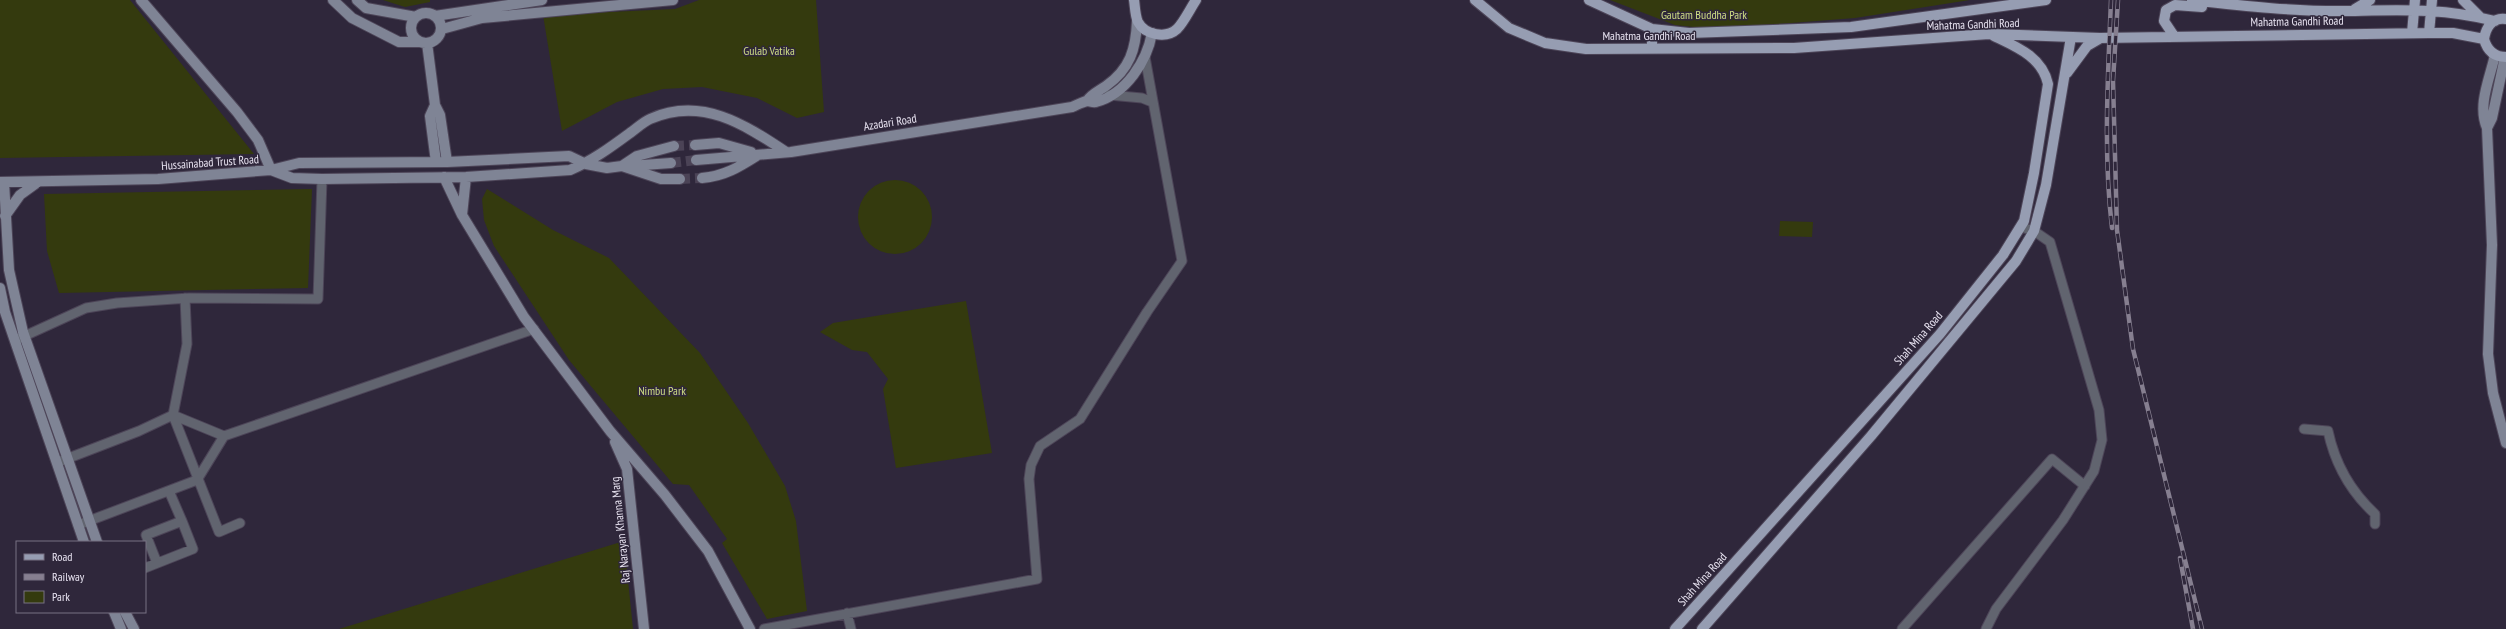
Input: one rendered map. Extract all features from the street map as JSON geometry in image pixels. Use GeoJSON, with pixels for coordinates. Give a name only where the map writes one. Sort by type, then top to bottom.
{"type":"FeatureCollection","features":[{"type":"Feature","properties":{"kind":"main road"},"geometry":{"type":"LineString","coordinates":[[1134,0],[1137,21],[1152,33],[1170,34],[1178,28],[1196,0]]}},
{"type":"Feature","properties":{"kind":"main road","name":"Mahatma Gandhi Road"},"geometry":{"type":"LineString","coordinates":[[1475,0],[1509,28],[1545,43],[1586,49],[1794,48],[1989,34],[2100,38],[2453,33],[2484,39]]}},
{"type":"Feature","properties":{"kind":"main road","name":"Mahatma Gandhi Road"},"geometry":{"type":"LineString","coordinates":[[1589,0],[1652,29],[1689,33],[1851,27],[2046,0]]}},
{"type":"Feature","properties":{"kind":"main road","name":"Mahatma Gandhi Road"},"geometry":{"type":"LineString","coordinates":[[2192,0],[2217,3],[2350,11],[2414,5],[2432,5],[2495,21]]}},
{"type":"Feature","properties":{"kind":"main road"},"geometry":{"type":"LineString","coordinates":[[2350,11],[2370,0]]}},
{"type":"Feature","properties":{"kind":"main road"},"geometry":{"type":"LineString","coordinates":[[2463,0],[2480,17]]}},
{"type":"Feature","properties":{"kind":"main road"},"geometry":{"type":"LineString","coordinates":[[2174,36],[2164,21],[2166,10],[2176,5],[2209,7],[2217,3]]}},
{"type":"Feature","properties":{"kind":"main road"},"geometry":{"type":"LineString","coordinates":[[2412,33],[2414,5]]}},
{"type":"Feature","properties":{"kind":"main road"},"geometry":{"type":"LineString","coordinates":[[2429,33],[2432,5]]}},
{"type":"Feature","properties":{"kind":"main road"},"geometry":{"type":"LineString","coordinates":[[2502,56],[2486,46],[2484,39],[2485,32],[2495,21],[2506,19]]}},
{"type":"Feature","properties":{"kind":"main road"},"geometry":{"type":"LineString","coordinates":[[1652,29],[1652,48]]}},
{"type":"Feature","properties":{"kind":"main road","name":"Shah Mina Road"},"geometry":{"type":"LineString","coordinates":[[1675,629],[1817,469],[1940,334],[2003,255],[2021,227],[2034,173],[2048,84],[2045,74],[2030,56],[2019,48],[1989,34]]}},
{"type":"Feature","properties":{"kind":"main road"},"geometry":{"type":"LineString","coordinates":[[1702,629],[1871,436],[2011,267],[2034,231],[2046,185],[2071,37]]}},
{"type":"Feature","properties":{"kind":"main road"},"geometry":{"type":"LineString","coordinates":[[2065,76],[2087,46],[2100,38]]}},
{"type":"Feature","properties":{"kind":"main road"},"geometry":{"type":"LineString","coordinates":[[1817,469],[1831,481]]}},
{"type":"Feature","properties":{"kind":"main road"},"geometry":{"type":"LineString","coordinates":[[1719,580],[1733,592]]}},
{"type":"Feature","properties":{"kind":"street"},"geometry":{"type":"LineString","coordinates":[[141,0],[237,112],[258,140],[271,170],[299,163],[446,162],[569,156],[586,164],[607,168],[671,163]]}},
{"type":"Feature","properties":{"kind":"street"},"geometry":{"type":"LineString","coordinates":[[332,0],[352,18],[399,42],[423,43],[438,38],[442,29],[439,19],[435,16]]}},
{"type":"Feature","properties":{"kind":"street"},"geometry":{"type":"LineString","coordinates":[[356,0],[366,8],[416,17],[425,13],[435,16],[542,0]]}},
{"type":"Feature","properties":{"kind":"street"},"geometry":{"type":"LineString","coordinates":[[442,29],[482,18],[595,3],[635,5],[673,0]]}},
{"type":"Feature","properties":{"kind":"street"},"geometry":{"type":"LineString","coordinates":[[416,17],[412,31],[423,43],[435,105],[440,115],[446,162]]}},
{"type":"Feature","properties":{"kind":"street"},"geometry":{"type":"LineString","coordinates":[[1087,101],[1127,67],[1134,49],[1137,21]]}},
{"type":"Feature","properties":{"kind":"street"},"geometry":{"type":"LineString","coordinates":[[1109,95],[1135,73],[1145,57],[1152,33]]}},
{"type":"Feature","properties":{"kind":"street"},"geometry":{"type":"LineString","coordinates":[[2502,56],[2492,118],[2487,128],[2492,245],[2488,354],[2493,392],[2506,443]]}},
{"type":"Feature","properties":{"kind":"street"},"geometry":{"type":"LineString","coordinates":[[764,629],[1038,579],[1029,479],[1031,465],[1040,446],[1080,419],[1182,261],[1145,57]]}},
{"type":"Feature","properties":{"kind":"street"},"geometry":{"type":"LineString","coordinates":[[1109,95],[1142,98],[1152,102]]}},
{"type":"Feature","properties":{"kind":"street","name":"Azadari Road"},"geometry":{"type":"LineString","coordinates":[[702,178],[717,176],[736,170],[758,155],[786,152],[1072,106],[1087,101],[1094,102],[1109,95]]}},
{"type":"Feature","properties":{"kind":"street"},"geometry":{"type":"LineString","coordinates":[[435,105],[430,116],[436,162]]}},
{"type":"Feature","properties":{"kind":"street"},"geometry":{"type":"LineString","coordinates":[[586,164],[649,119],[678,111],[714,112],[736,121],[786,152]]}},
{"type":"Feature","properties":{"kind":"street"},"geometry":{"type":"LineString","coordinates":[[695,145],[719,143],[758,155]]}},
{"type":"Feature","properties":{"kind":"street"},"geometry":{"type":"LineString","coordinates":[[622,166],[637,156],[674,146]]}},
{"type":"Feature","properties":{"kind":"street"},"geometry":{"type":"LineString","coordinates":[[696,160],[758,155]]}},
{"type":"Feature","properties":{"kind":"street","name":"Hussainabad Trust Road"},"geometry":{"type":"LineString","coordinates":[[2,182],[158,179],[271,170],[292,178],[466,177],[570,170],[586,164]]}},
{"type":"Feature","properties":{"kind":"street"},"geometry":{"type":"LineString","coordinates":[[622,166],[661,179],[680,179]]}},
{"type":"Feature","properties":{"kind":"street"},"geometry":{"type":"LineString","coordinates":[[444,177],[462,215],[534,329],[610,431],[665,495],[708,551],[750,629]]}},
{"type":"Feature","properties":{"kind":"street"},"geometry":{"type":"LineString","coordinates":[[462,215],[466,177]]}},
{"type":"Feature","properties":{"kind":"street"},"geometry":{"type":"LineString","coordinates":[[19,338],[86,308],[117,303],[185,298],[318,299],[322,179]]}},
{"type":"Feature","properties":{"kind":"street"},"geometry":{"type":"LineString","coordinates":[[5,216],[20,195],[40,181]]}},
{"type":"Feature","properties":{"kind":"street"},"geometry":{"type":"LineString","coordinates":[[2,182],[9,270],[19,338],[57,463],[84,541]]}},
{"type":"Feature","properties":{"kind":"street"},"geometry":{"type":"LineString","coordinates":[[1986,629],[1996,609],[2063,520],[2094,472],[2102,440],[2099,410],[2050,242],[2034,231],[2021,227]]}},
{"type":"Feature","properties":{"kind":"street"},"geometry":{"type":"LineString","coordinates":[[0,288],[5,312],[19,338],[68,458],[96,541]]}},
{"type":"Feature","properties":{"kind":"street"},"geometry":{"type":"LineString","coordinates":[[185,298],[187,344],[173,415],[197,480],[219,532],[240,523]]}},
{"type":"Feature","properties":{"kind":"street"},"geometry":{"type":"LineString","coordinates":[[78,526],[197,480],[224,436],[534,329]]}},
{"type":"Feature","properties":{"kind":"street"},"geometry":{"type":"LineString","coordinates":[[57,463],[139,431],[173,415],[224,436]]}},
{"type":"Feature","properties":{"kind":"street"},"geometry":{"type":"LineString","coordinates":[[2304,429],[2328,431],[2331,446],[2346,480],[2362,502],[2375,514],[2375,524]]}},
{"type":"Feature","properties":{"kind":"street","name":"Raj Narayan Khanna Marg"},"geometry":{"type":"LineString","coordinates":[[610,431],[627,468],[644,629]]}},
{"type":"Feature","properties":{"kind":"street"},"geometry":{"type":"LineString","coordinates":[[1902,629],[2052,459],[2084,486]]}},
{"type":"Feature","properties":{"kind":"street"},"geometry":{"type":"LineString","coordinates":[[146,568],[193,549],[169,491]]}},
{"type":"Feature","properties":{"kind":"street"},"geometry":{"type":"LineString","coordinates":[[157,563],[146,535],[182,521]]}},
{"type":"Feature","properties":{"kind":"street"},"geometry":{"type":"LineString","coordinates":[[114,613],[121,629]]}},
{"type":"Feature","properties":{"kind":"street"},"geometry":{"type":"LineString","coordinates":[[126,613],[134,629]]}},
{"type":"Feature","properties":{"kind":"street"},"geometry":{"type":"LineString","coordinates":[[847,613],[851,629]]}},
{"type":"Feature","properties":{"kind":"green space"},"geometry":{"type":"Polygon","coordinates":[[[0,0],[130,0],[254,154],[0,158],[0,0]]]}},
{"type":"Feature","properties":{"kind":"green space"},"geometry":{"type":"Polygon","coordinates":[[[383,0],[430,0],[430,2],[405,7],[383,0]]]}},
{"type":"Feature","properties":{"kind":"green space","name":"Gulab Vatika"},"geometry":{"type":"Polygon","coordinates":[[[699,0],[816,0],[824,112],[797,118],[757,98],[702,87],[663,89],[617,102],[562,131],[543,15],[675,9],[699,0]]]}},
{"type":"Feature","properties":{"kind":"green space","name":"Gautam Buddha Park"},"geometry":{"type":"Polygon","coordinates":[[[1610,0],[1970,0],[1855,18],[1712,29],[1675,25],[1610,0]]]}},
{"type":"Feature","properties":{"kind":"green space"},"geometry":{"type":"Polygon","coordinates":[[[895,180],[916,186],[926,196],[932,217],[926,238],[916,248],[895,254],[874,248],[864,238],[858,217],[864,196],[874,186],[895,180]]]}},
{"type":"Feature","properties":{"kind":"green space"},"geometry":{"type":"Polygon","coordinates":[[[312,189],[308,288],[59,293],[47,251],[44,194],[312,189]]]}},
{"type":"Feature","properties":{"kind":"green space","name":"Nimbu Park"},"geometry":{"type":"Polygon","coordinates":[[[487,189],[553,230],[609,258],[700,353],[748,423],[785,486],[796,521],[807,611],[767,619],[722,543],[727,539],[689,485],[673,484],[569,360],[494,246],[484,220],[482,199],[487,189]]]}},
{"type":"Feature","properties":{"kind":"green space"},"geometry":{"type":"Polygon","coordinates":[[[1780,221],[1813,222],[1812,237],[1779,236],[1780,221]]]}},
{"type":"Feature","properties":{"kind":"green space"},"geometry":{"type":"Polygon","coordinates":[[[966,301],[992,453],[896,468],[883,389],[888,379],[867,352],[852,350],[820,332],[833,323],[966,301]]]}},
{"type":"Feature","properties":{"kind":"green space"},"geometry":{"type":"Polygon","coordinates":[[[624,541],[633,629],[339,629],[624,541]]]}},
{"type":"Feature","properties":{"kind":"tunnel"},"geometry":{"type":"LineString","coordinates":[[674,146],[695,145]]}},
{"type":"Feature","properties":{"kind":"tunnel"},"geometry":{"type":"LineString","coordinates":[[671,163],[696,160]]}},
{"type":"Feature","properties":{"kind":"tunnel"},"geometry":{"type":"LineString","coordinates":[[680,179],[702,178]]}},
{"type":"Feature","properties":{"kind":"railway"},"geometry":{"type":"LineString","coordinates":[[2111,0],[2107,142],[2109,200],[2112,228]]}},
{"type":"Feature","properties":{"kind":"railway"},"geometry":{"type":"LineString","coordinates":[[2118,0],[2113,81],[2117,230],[2133,349],[2202,629]]}},
{"type":"Feature","properties":{"kind":"railway"},"geometry":{"type":"LineString","coordinates":[[2180,558],[2193,629]]}}]}
